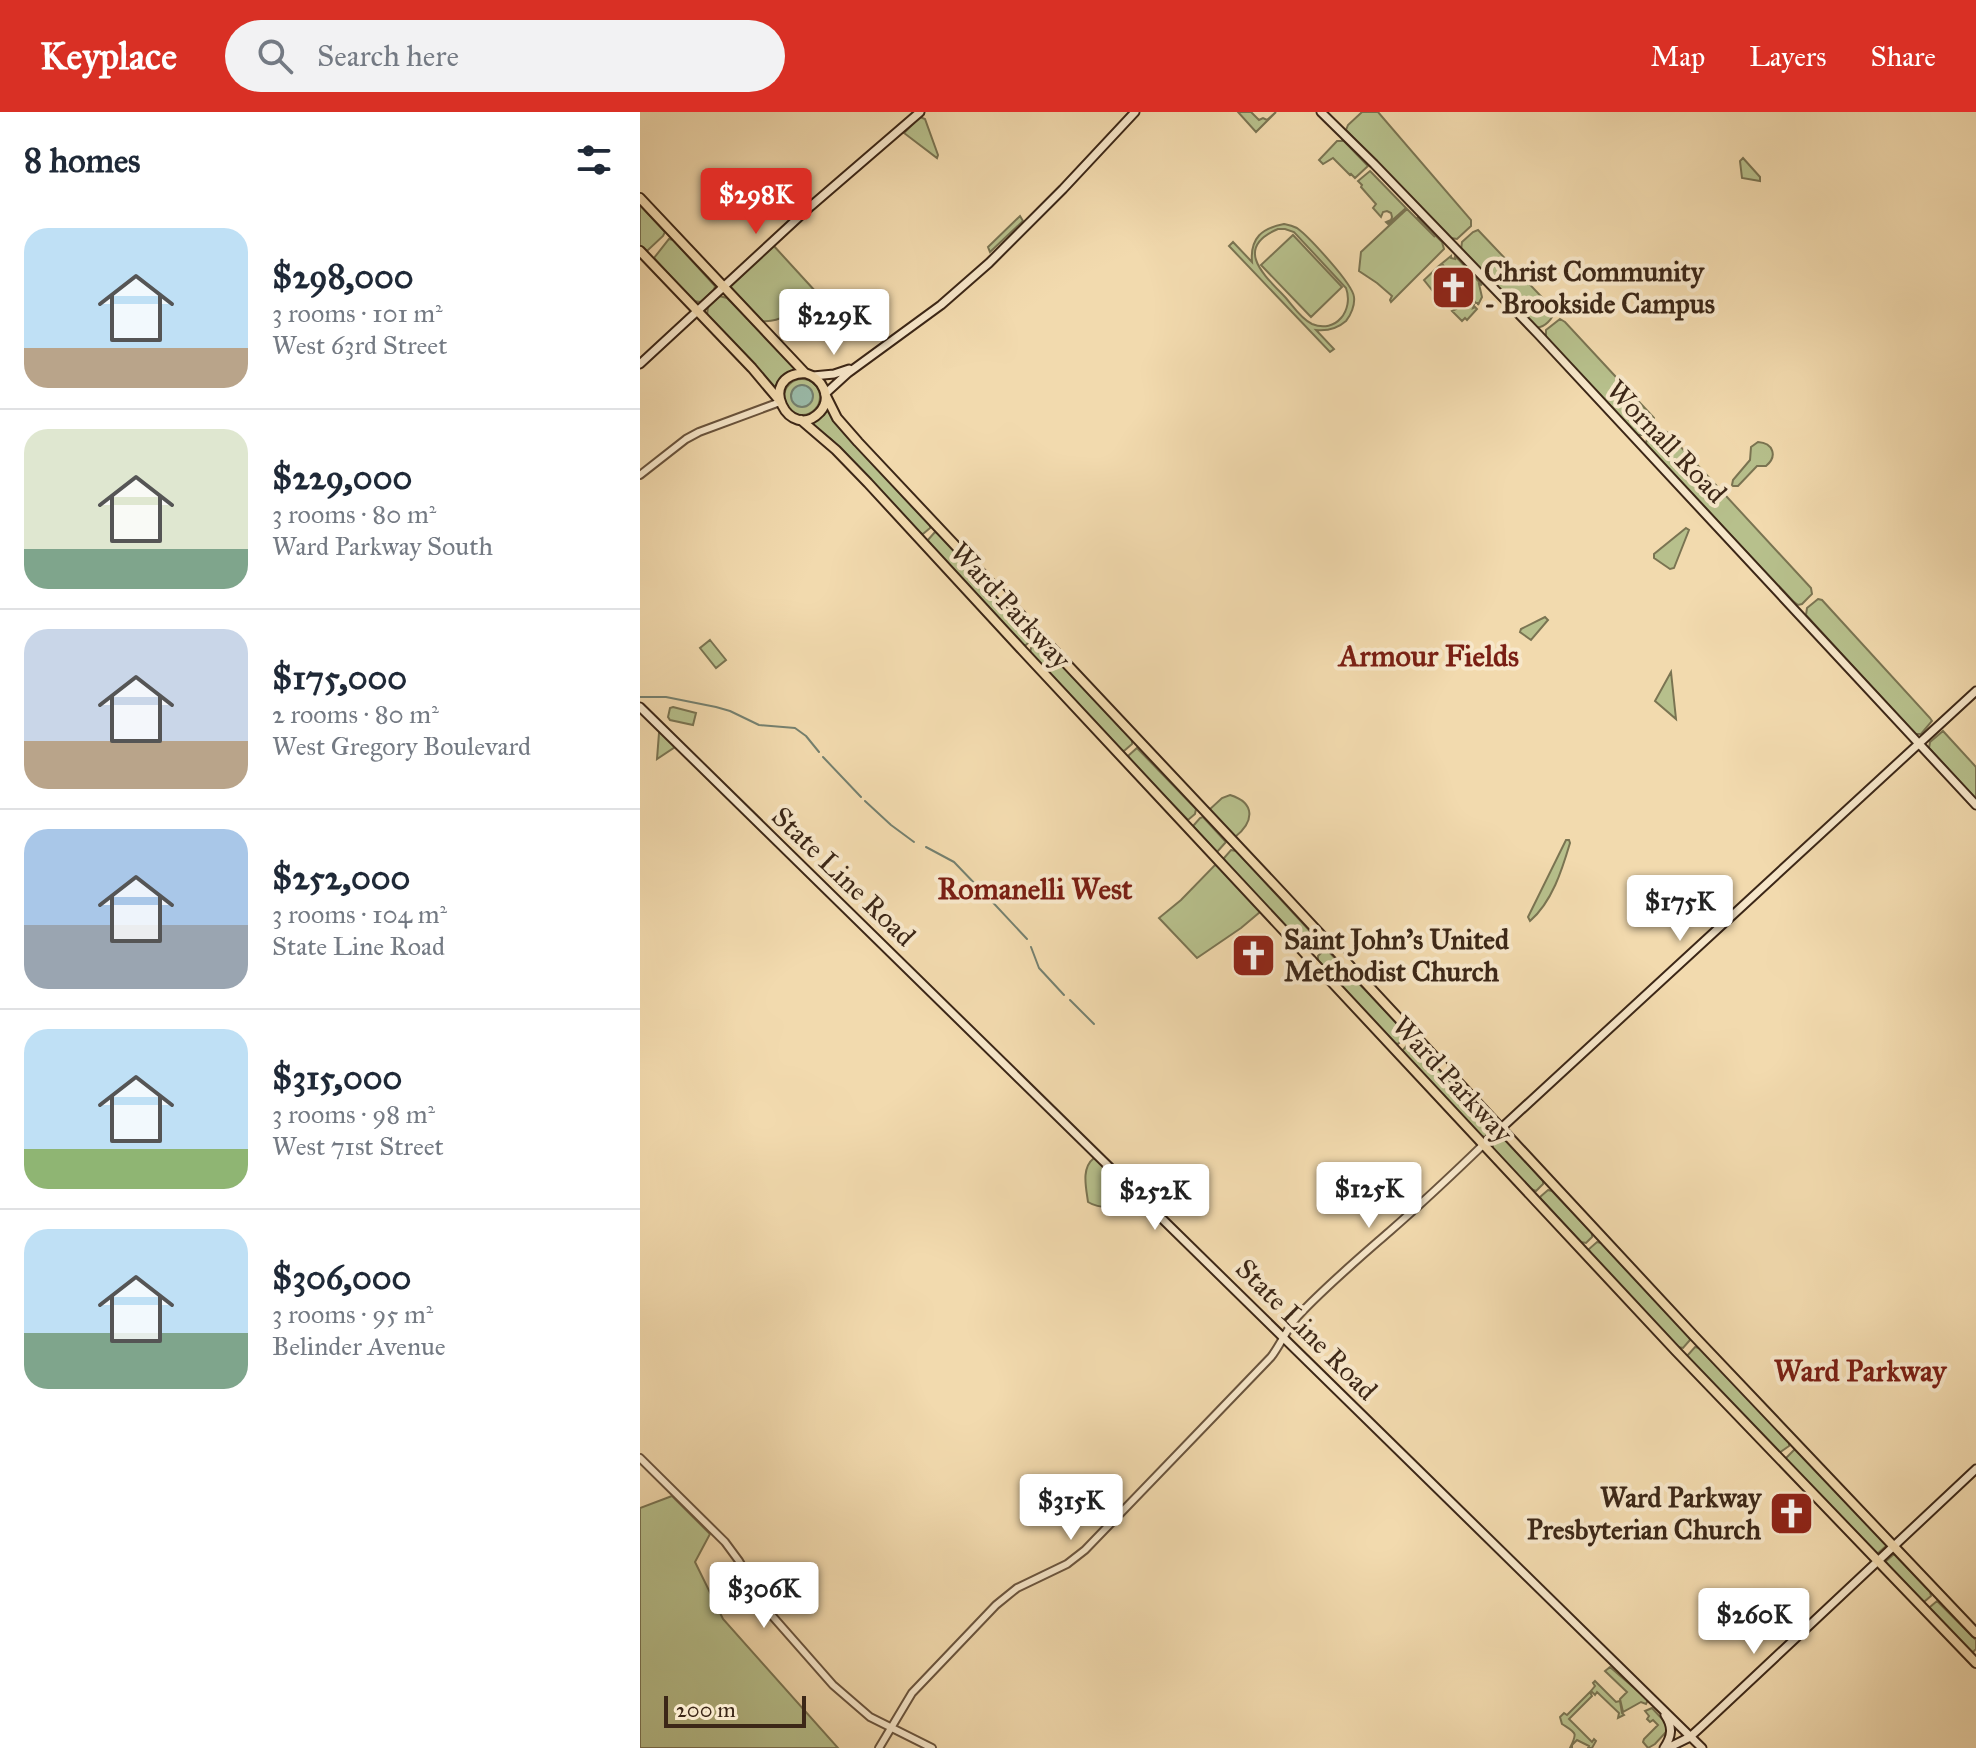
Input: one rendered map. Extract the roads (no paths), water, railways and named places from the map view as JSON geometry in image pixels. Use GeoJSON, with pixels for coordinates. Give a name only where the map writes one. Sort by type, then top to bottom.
{"type":"FeatureCollection","features":[{"type":"Feature","properties":{"kind":"main road"},"geometry":{"type":"LineString","coordinates":[[640,364],[811,206],[920,112]]}},
{"type":"Feature","properties":{"kind":"main road"},"geometry":{"type":"LineString","coordinates":[[826,395],[862,363],[941,305],[989,263],[1135,112]]}},
{"type":"Feature","properties":{"kind":"main road","name":"Wornall Road"},"geometry":{"type":"LineString","coordinates":[[1321,112],[1538,334],[1976,805]]}},
{"type":"Feature","properties":{"kind":"main road"},"geometry":{"type":"LineString","coordinates":[[640,198],[809,375],[821,382],[826,395],[818,413],[801,420],[789,416],[780,401],[640,251]]}},
{"type":"Feature","properties":{"kind":"main road"},"geometry":{"type":"LineString","coordinates":[[780,401],[780,392],[786,380],[798,374],[834,374],[862,363]]}},
{"type":"Feature","properties":{"kind":"main road","name":"Ward Parkway"},"geometry":{"type":"LineString","coordinates":[[826,395],[837,418],[858,442],[1976,1633]]}},
{"type":"Feature","properties":{"kind":"main road","name":"Ward Parkway"},"geometry":{"type":"LineString","coordinates":[[801,420],[868,483],[1680,1355],[1976,1663]]}},
{"type":"Feature","properties":{"kind":"main road"},"geometry":{"type":"LineString","coordinates":[[1484,1144],[1976,691]]}},
{"type":"Feature","properties":{"kind":"main road","name":"State Line Road"},"geometry":{"type":"LineString","coordinates":[[640,707],[1702,1748]]}},
{"type":"Feature","properties":{"kind":"main road"},"geometry":{"type":"LineString","coordinates":[[1666,1748],[1690,1737],[1976,1469]]}},
{"type":"Feature","properties":{"kind":"main road"},"geometry":{"type":"LineString","coordinates":[[1663,1710],[1671,1730],[1666,1748]]}},
{"type":"Feature","properties":{"kind":"street"},"geometry":{"type":"LineString","coordinates":[[640,475],[699,432],[780,401]]}},
{"type":"Feature","properties":{"kind":"street"},"geometry":{"type":"LineString","coordinates":[[879,1748],[919,1685],[996,1605],[1017,1588],[1067,1564],[1085,1550],[1271,1357],[1295,1320],[1331,1283],[1484,1144]]}},
{"type":"Feature","properties":{"kind":"street"},"geometry":{"type":"LineString","coordinates":[[640,1458],[725,1542],[767,1610],[833,1685],[862,1710],[890,1728],[932,1748]]}},
{"type":"Feature","properties":{"kind":"waterway"},"geometry":{"type":"LineString","coordinates":[[640,697],[666,697],[730,711],[759,725],[795,728],[819,752]]}},
{"type":"Feature","properties":{"kind":"waterway"},"geometry":{"type":"LineString","coordinates":[[823,757],[861,797]]}},
{"type":"Feature","properties":{"kind":"waterway"},"geometry":{"type":"LineString","coordinates":[[865,801],[914,842]]}},
{"type":"Feature","properties":{"kind":"waterway"},"geometry":{"type":"LineString","coordinates":[[926,847],[954,862],[979,888]]}},
{"type":"Feature","properties":{"kind":"waterway"},"geometry":{"type":"LineString","coordinates":[[985,894],[1027,939]]}},
{"type":"Feature","properties":{"kind":"waterway"},"geometry":{"type":"LineString","coordinates":[[1031,947],[1039,968],[1064,995]]}},
{"type":"Feature","properties":{"kind":"waterway"},"geometry":{"type":"LineString","coordinates":[[1070,1000],[1094,1024]]}},
{"type":"Feature","properties":{"kind":"place","name":"Christ Community - Brookside Campus"},"geometry":{"type":"Point","coordinates":[1453,287]}},
{"type":"Feature","properties":{"kind":"place","name":"Saint John's United Methodist Church"},"geometry":{"type":"Point","coordinates":[1253,955]}},
{"type":"Feature","properties":{"kind":"place","name":"Ward Parkway Presbyterian Church"},"geometry":{"type":"Point","coordinates":[1792,1513]}},
{"type":"Feature","properties":{"kind":"district","name":"Armour Fields"},"geometry":{"type":"Point","coordinates":[1429,656]}},
{"type":"Feature","properties":{"kind":"district","name":"Romanelli West"},"geometry":{"type":"Point","coordinates":[1035,889]}},
{"type":"Feature","properties":{"kind":"district","name":"Ward Parkway"},"geometry":{"type":"Point","coordinates":[1860,1371]}}]}
